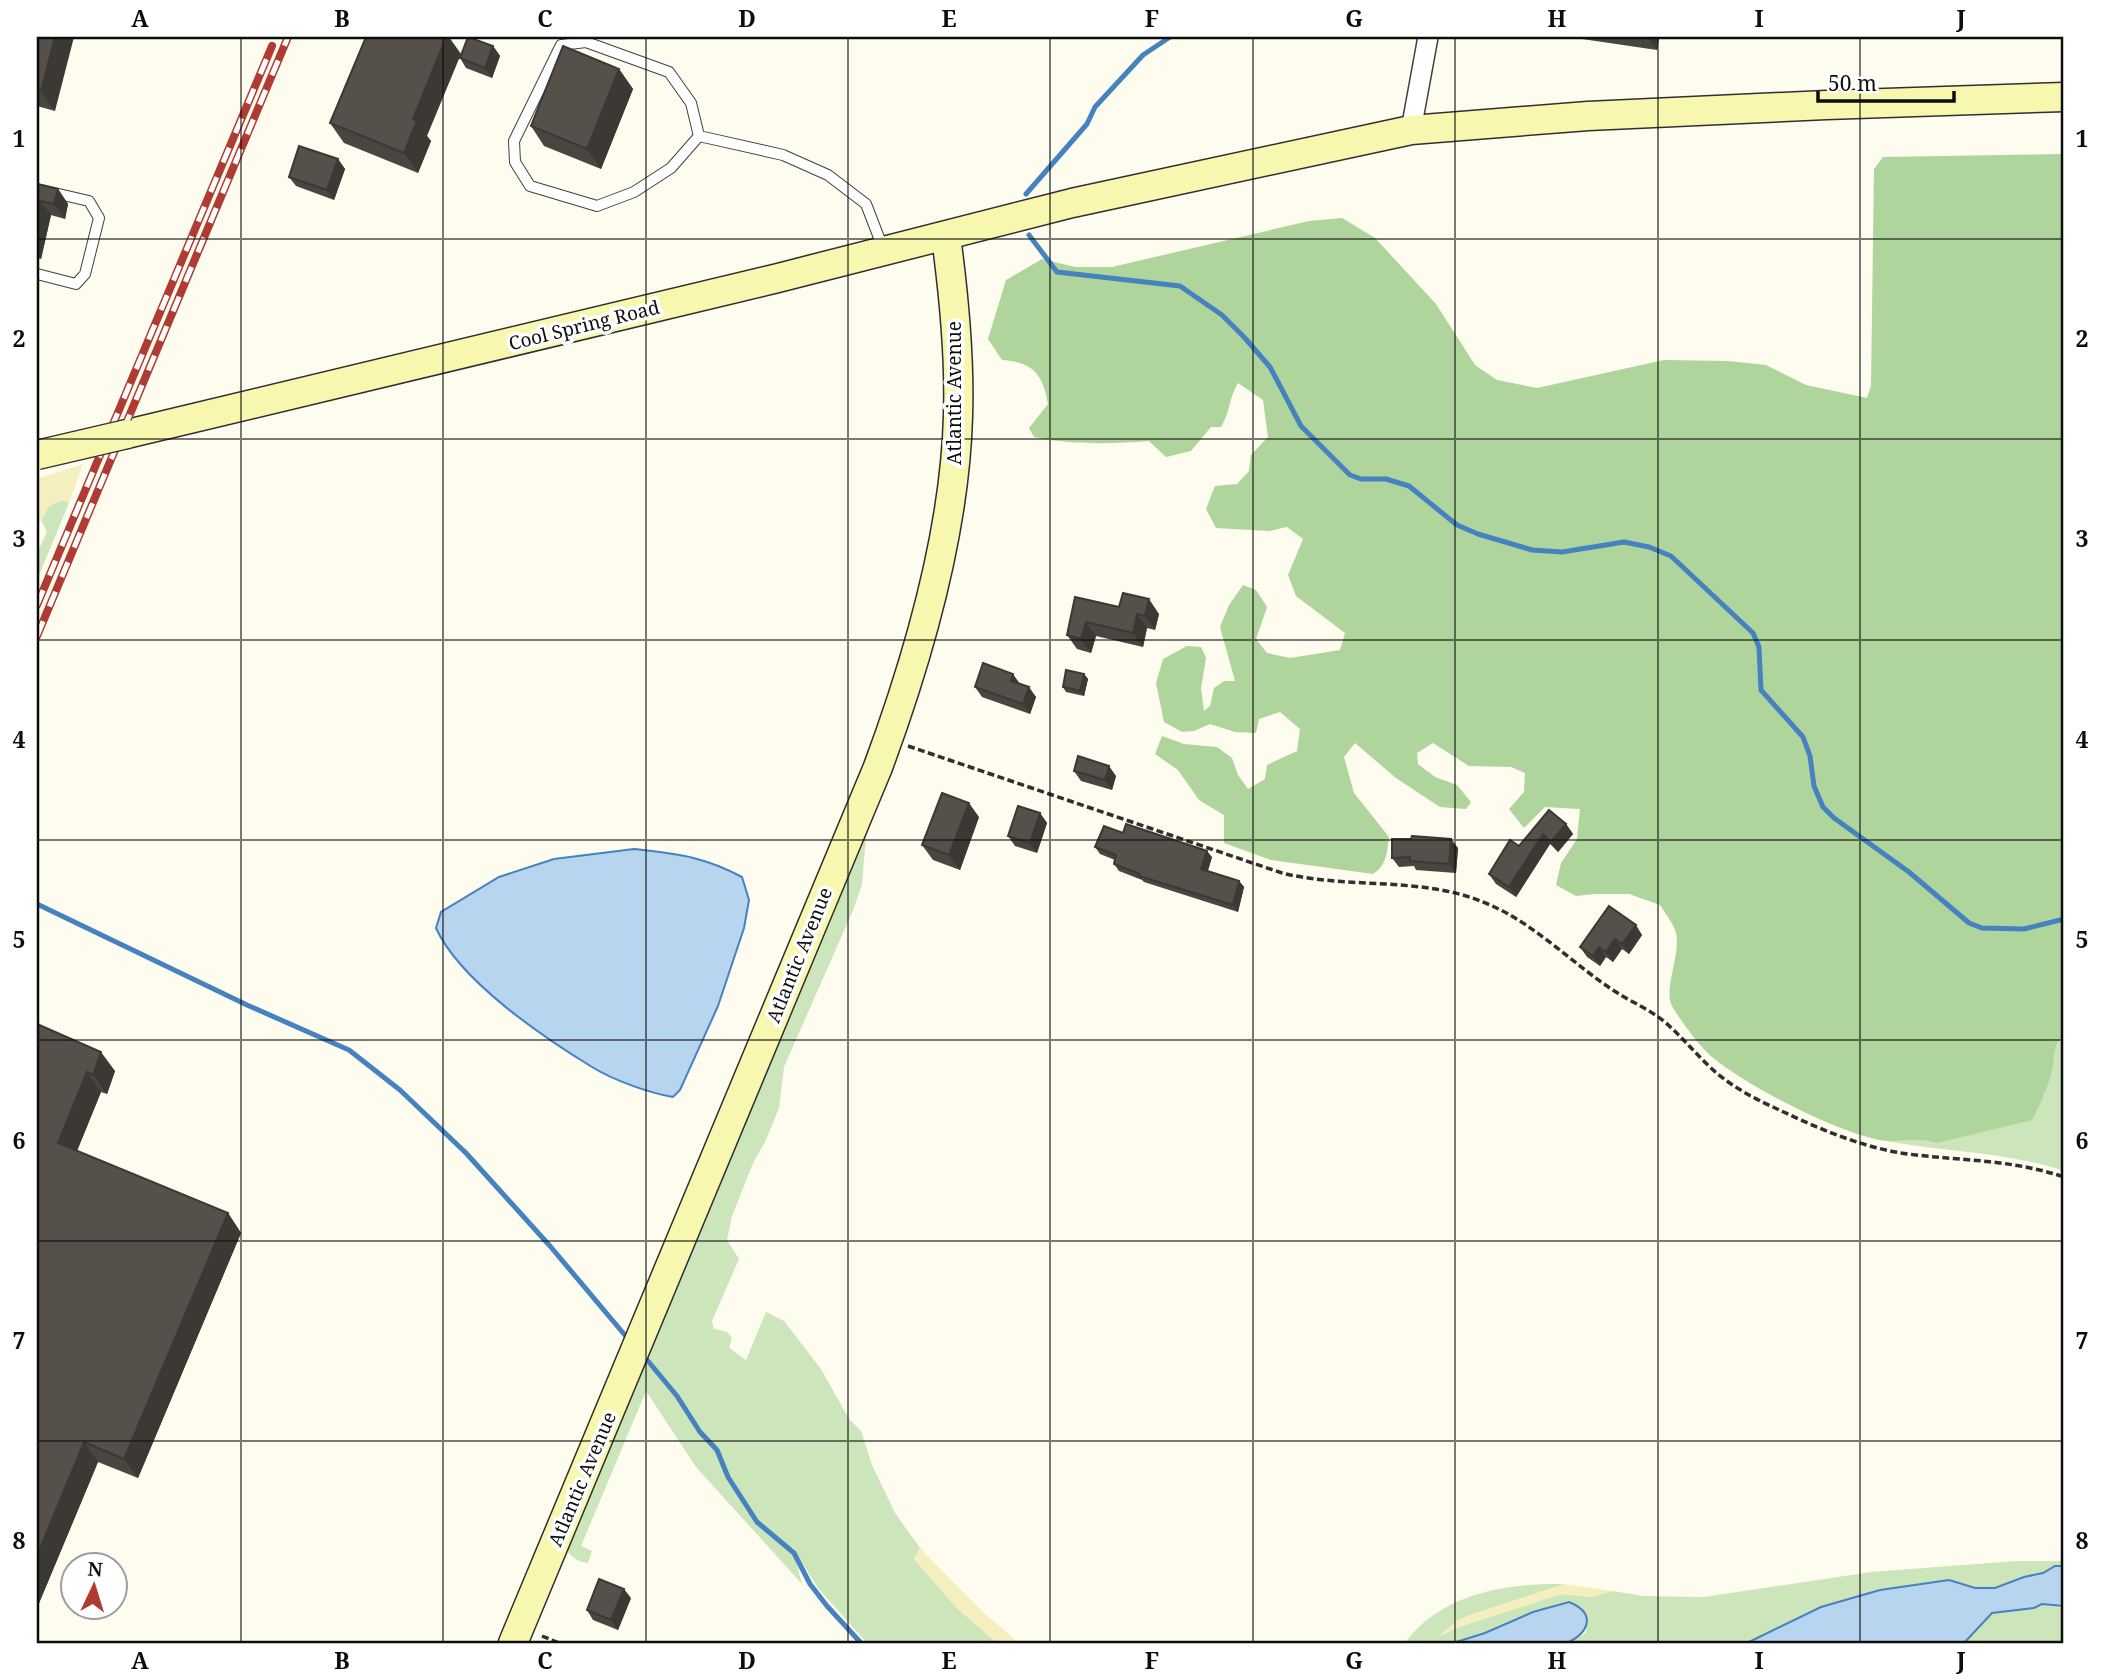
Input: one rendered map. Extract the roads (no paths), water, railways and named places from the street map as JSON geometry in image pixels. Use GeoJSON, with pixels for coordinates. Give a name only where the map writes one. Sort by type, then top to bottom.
{"type":"FeatureCollection","features":[{"type":"Feature","properties":{"kind":"main road","name":"Cool Spring Road"},"geometry":{"type":"LineString","coordinates":[[37,456],[946,237],[1072,203],[1411,130],[1588,116],[2064,97]]}},
{"type":"Feature","properties":{"kind":"main road","name":"Atlantic Avenue"},"geometry":{"type":"LineString","coordinates":[[513,1643],[888,739],[922,632],[954,474],[958,417],[954,300],[946,237]]}},
{"type":"Feature","properties":{"kind":"street"},"geometry":{"type":"LineString","coordinates":[[1411,130],[1428,37]]}},
{"type":"Feature","properties":{"kind":"lane"},"geometry":{"type":"LineString","coordinates":[[586,42],[669,72],[691,103],[699,136],[671,168],[634,192],[597,206],[530,186],[515,162],[514,141],[561,45],[586,42]]}},
{"type":"Feature","properties":{"kind":"lane"},"geometry":{"type":"LineString","coordinates":[[699,136],[783,155],[828,175],[866,204],[884,252]]}},
{"type":"Feature","properties":{"kind":"lane"},"geometry":{"type":"LineString","coordinates":[[37,189],[89,201],[99,218],[85,274],[76,284],[37,274]]}},
{"type":"Feature","properties":{"kind":"water"},"geometry":{"type":"Polygon","coordinates":[[[634,849],[690,857],[715,864],[742,877],[749,900],[744,928],[718,1006],[680,1090],[673,1097],[631,1085],[601,1072],[527,1024],[464,968],[436,928],[441,912],[499,877],[554,859],[634,849]]]}},
{"type":"Feature","properties":{"kind":"water"},"geometry":{"type":"Polygon","coordinates":[[[2055,1566],[2064,1566],[2064,1606],[2042,1604],[2034,1608],[1992,1613],[1964,1643],[1747,1643],[1821,1607],[1880,1590],[1949,1580],[1975,1588],[1995,1588],[2043,1573],[2055,1566]]]}},
{"type":"Feature","properties":{"kind":"water"},"geometry":{"type":"Polygon","coordinates":[[[1569,1602],[1578,1606],[1587,1622],[1581,1633],[1567,1643],[1453,1643],[1485,1633],[1533,1612],[1569,1602]]]}},
{"type":"Feature","properties":{"kind":"waterway"},"geometry":{"type":"LineString","coordinates":[[1026,194],[1087,124],[1095,107],[1143,55],[1170,37]]}},
{"type":"Feature","properties":{"kind":"waterway"},"geometry":{"type":"LineString","coordinates":[[1029,235],[1057,272],[1180,286],[1222,315],[1270,367],[1301,426],[1350,475],[1361,479],[1386,479],[1409,486],[1457,525],[1532,550],[1562,552],[1624,542],[1649,547],[1671,556],[1753,633],[1759,647],[1761,690],[1803,737],[1810,756],[1814,786],[1823,807],[1834,818],[1909,872],[1969,923],[1982,928],[2024,929],[2064,919]]}},
{"type":"Feature","properties":{"kind":"waterway"},"geometry":{"type":"LineString","coordinates":[[37,904],[247,1005],[349,1050],[400,1090],[466,1153],[550,1246],[629,1340]]}},
{"type":"Feature","properties":{"kind":"waterway"},"geometry":{"type":"LineString","coordinates":[[643,1355],[677,1396],[700,1432],[717,1450],[728,1477],[757,1522],[794,1553],[810,1584],[861,1643]]}},
{"type":"Feature","properties":{"kind":"railway"},"geometry":{"type":"LineString","coordinates":[[37,636],[288,37]]}},
{"type":"Feature","properties":{"kind":"railway"},"geometry":{"type":"LineString","coordinates":[[37,605],[272,46]]}}]}
